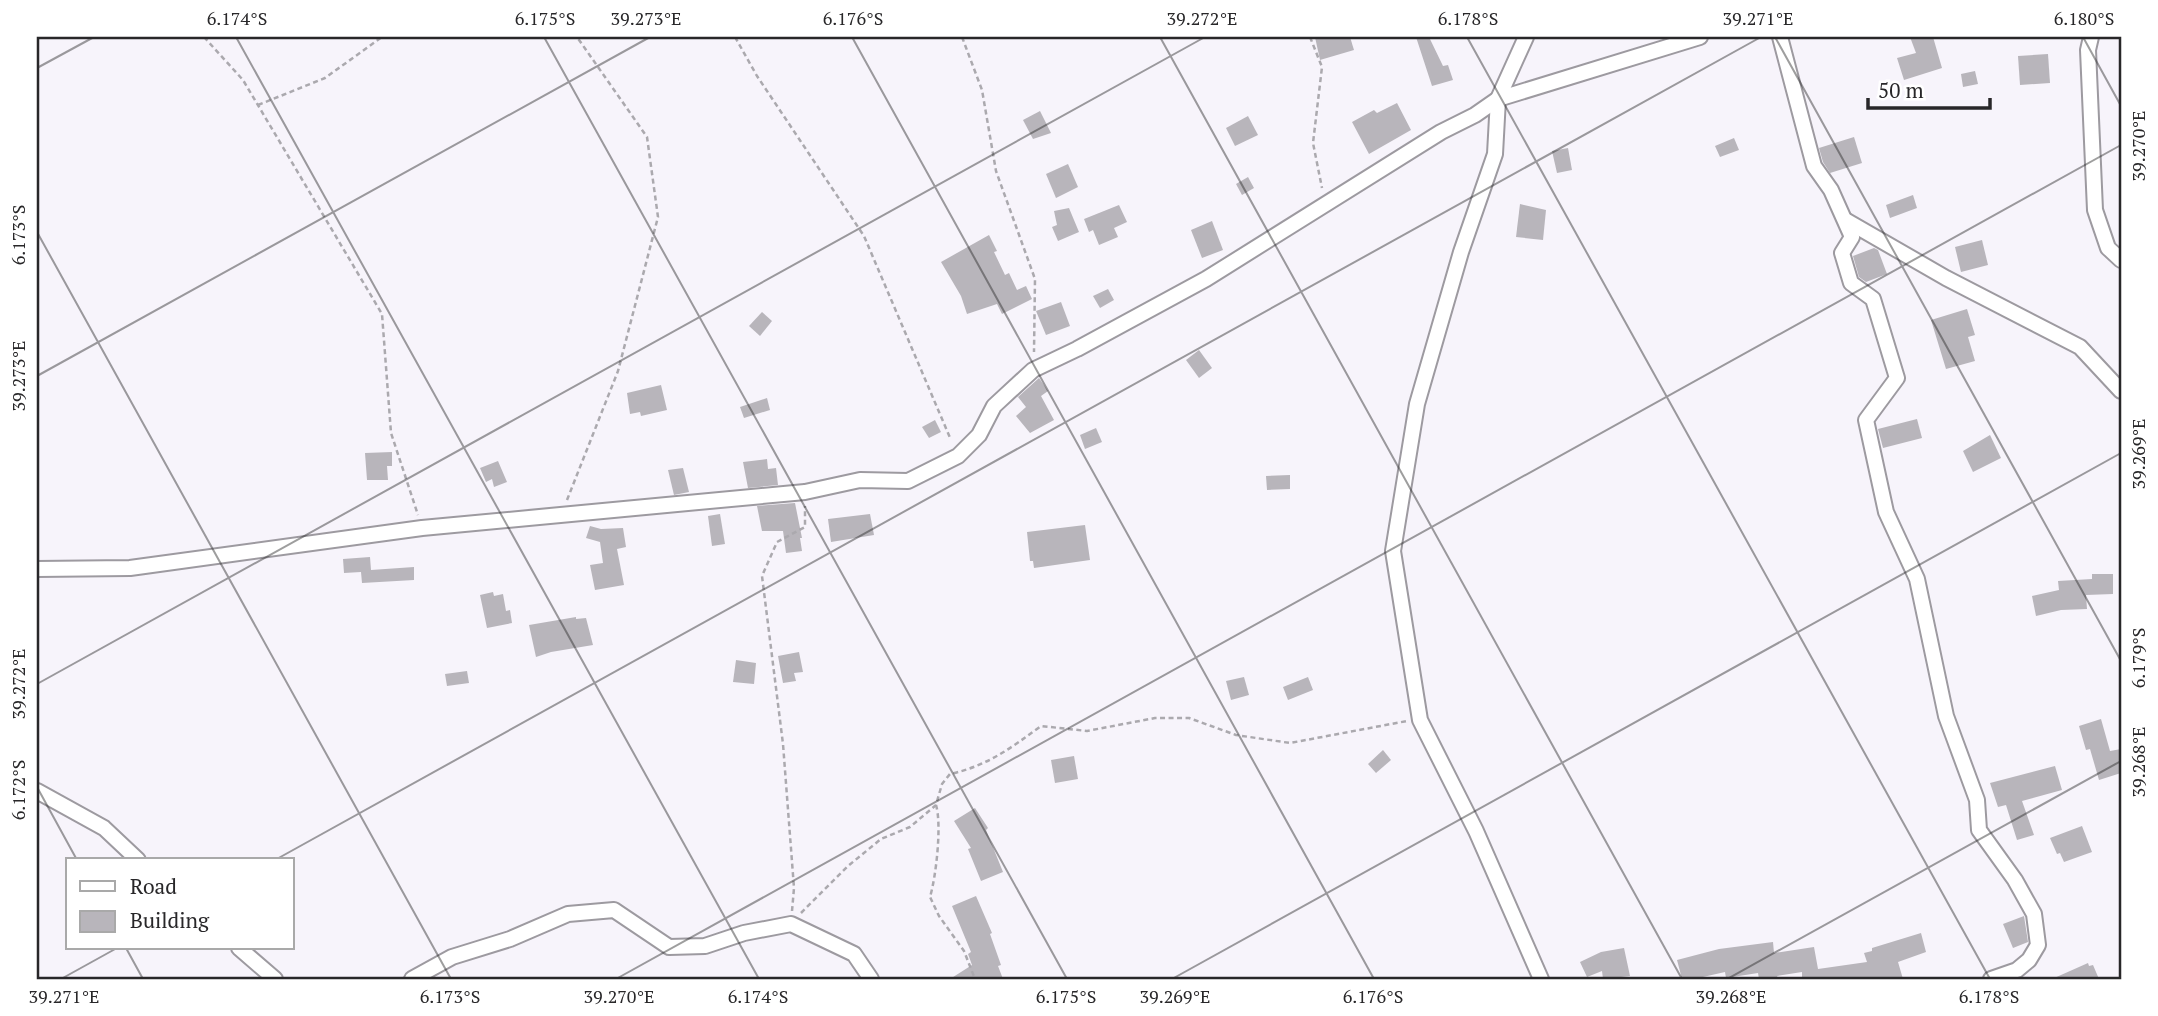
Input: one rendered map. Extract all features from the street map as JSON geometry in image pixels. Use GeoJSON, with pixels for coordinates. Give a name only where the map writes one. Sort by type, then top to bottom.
{"type":"FeatureCollection","features":[{"type":"Feature","properties":{"kind":"street"},"geometry":{"type":"LineString","coordinates":[[1526,37],[1498,99],[1495,154],[1461,252],[1417,404],[1393,551],[1420,720],[1476,831],[1541,979]]}},
{"type":"Feature","properties":{"kind":"street"},"geometry":{"type":"LineString","coordinates":[[37,569],[130,568],[422,528],[805,492],[860,480],[908,481],[958,456],[979,435],[994,406],[1033,370],[1206,279],[1498,99],[1700,37]]}},
{"type":"Feature","properties":{"kind":"street"},"geometry":{"type":"LineString","coordinates":[[1780,37],[1814,166],[1831,190],[1852,237],[1843,253],[1852,284],[1872,299],[1896,378],[1866,420],[1886,512],[1917,579],[1946,716],[1977,800],[1979,830],[2015,880],[2034,914],[2038,945],[2029,960],[2018,974],[1991,979]]}},
{"type":"Feature","properties":{"kind":"street"},"geometry":{"type":"LineString","coordinates":[[2091,37],[2088,50],[2095,210],[2108,248],[2121,260]]}},
{"type":"Feature","properties":{"kind":"street"},"geometry":{"type":"LineString","coordinates":[[1846,221],[1946,278],[2080,347],[2121,391]]}},
{"type":"Feature","properties":{"kind":"street"},"geometry":{"type":"LineString","coordinates":[[37,791],[104,828],[136,858]]}},
{"type":"Feature","properties":{"kind":"street"},"geometry":{"type":"LineString","coordinates":[[412,979],[452,957],[510,939],[568,914],[614,910],[669,947],[705,946],[744,933],[791,924],[854,954],[872,979]]}},
{"type":"Feature","properties":{"kind":"street"},"geometry":{"type":"LineString","coordinates":[[241,950],[275,979]]}},
{"type":"Feature","properties":{"kind":"path"},"geometry":{"type":"LineString","coordinates":[[204,37],[243,80],[382,314],[391,433],[422,528]]}},
{"type":"Feature","properties":{"kind":"path"},"geometry":{"type":"LineString","coordinates":[[258,105],[325,78],[382,37]]}},
{"type":"Feature","properties":{"kind":"path"},"geometry":{"type":"LineString","coordinates":[[560,516],[618,371],[658,217],[647,137],[577,37]]}},
{"type":"Feature","properties":{"kind":"path"},"geometry":{"type":"LineString","coordinates":[[735,37],[757,76],[864,236],[958,456]]}},
{"type":"Feature","properties":{"kind":"path"},"geometry":{"type":"LineString","coordinates":[[962,37],[982,90],[996,171],[1035,279],[1033,370]]}},
{"type":"Feature","properties":{"kind":"path"},"geometry":{"type":"LineString","coordinates":[[1310,37],[1322,67],[1313,143],[1325,205]]}},
{"type":"Feature","properties":{"kind":"path"},"geometry":{"type":"LineString","coordinates":[[791,924],[794,888],[783,744],[762,576],[778,542],[805,527],[805,492]]}},
{"type":"Feature","properties":{"kind":"path"},"geometry":{"type":"LineString","coordinates":[[975,979],[964,951],[939,916],[930,897],[934,883],[939,816],[936,805],[942,784],[950,774],[973,769],[1005,752],[1041,726],[1087,731],[1155,718],[1189,718],[1236,735],[1290,743],[1396,722],[1420,720]]}},
{"type":"Feature","properties":{"kind":"path"},"geometry":{"type":"LineString","coordinates":[[791,924],[848,866],[881,839],[910,827],[936,805]]}},
{"type":"Feature","properties":{"kind":"building"},"geometry":{"type":"Polygon","coordinates":[[[1315,37],[1350,37],[1354,50],[1320,60],[1315,37]]]}},
{"type":"Feature","properties":{"kind":"building"},"geometry":{"type":"Polygon","coordinates":[[[1416,37],[1429,37],[1443,66],[1448,65],[1453,80],[1432,86],[1416,37]]]}},
{"type":"Feature","properties":{"kind":"building"},"geometry":{"type":"Polygon","coordinates":[[[1910,37],[1933,37],[1942,68],[1904,80],[1897,58],[1916,53],[1910,37]]]}},
{"type":"Feature","properties":{"kind":"building"},"geometry":{"type":"Polygon","coordinates":[[[2048,54],[2050,83],[2020,85],[2018,56],[2048,54]]]}},
{"type":"Feature","properties":{"kind":"building"},"geometry":{"type":"Polygon","coordinates":[[[1975,71],[1978,84],[1963,87],[1961,74],[1975,71]]]}},
{"type":"Feature","properties":{"kind":"building"},"geometry":{"type":"Polygon","coordinates":[[[1397,103],[1411,130],[1369,154],[1352,122],[1374,110],[1377,113],[1397,103]]]}},
{"type":"Feature","properties":{"kind":"building"},"geometry":{"type":"Polygon","coordinates":[[[1040,111],[1051,133],[1033,139],[1023,120],[1040,111]]]}},
{"type":"Feature","properties":{"kind":"building"},"geometry":{"type":"Polygon","coordinates":[[[1248,116],[1258,135],[1235,146],[1226,128],[1248,116]]]}},
{"type":"Feature","properties":{"kind":"building"},"geometry":{"type":"Polygon","coordinates":[[[1854,137],[1862,163],[1830,173],[1819,148],[1854,137]]]}},
{"type":"Feature","properties":{"kind":"building"},"geometry":{"type":"Polygon","coordinates":[[[1734,138],[1739,150],[1720,157],[1715,146],[1734,138]]]}},
{"type":"Feature","properties":{"kind":"building"},"geometry":{"type":"Polygon","coordinates":[[[1568,148],[1572,170],[1557,173],[1552,151],[1568,148]]]}},
{"type":"Feature","properties":{"kind":"building"},"geometry":{"type":"Polygon","coordinates":[[[1068,164],[1078,187],[1056,198],[1046,174],[1068,164]]]}},
{"type":"Feature","properties":{"kind":"building"},"geometry":{"type":"Polygon","coordinates":[[[1248,177],[1254,188],[1242,195],[1236,184],[1248,177]]]}},
{"type":"Feature","properties":{"kind":"building"},"geometry":{"type":"Polygon","coordinates":[[[1913,195],[1917,208],[1890,218],[1886,205],[1913,195]]]}},
{"type":"Feature","properties":{"kind":"building"},"geometry":{"type":"Polygon","coordinates":[[[1520,204],[1546,210],[1543,240],[1516,237],[1520,204]]]}},
{"type":"Feature","properties":{"kind":"building"},"geometry":{"type":"Polygon","coordinates":[[[1119,205],[1127,222],[1114,228],[1118,237],[1099,245],[1093,230],[1089,232],[1084,219],[1119,205]]]}},
{"type":"Feature","properties":{"kind":"building"},"geometry":{"type":"Polygon","coordinates":[[[1069,208],[1079,232],[1058,241],[1052,227],[1057,225],[1054,211],[1069,208]]]}},
{"type":"Feature","properties":{"kind":"building"},"geometry":{"type":"Polygon","coordinates":[[[1212,221],[1223,250],[1202,258],[1191,230],[1212,221]]]}},
{"type":"Feature","properties":{"kind":"building"},"geometry":{"type":"Polygon","coordinates":[[[989,235],[1005,275],[1009,273],[1017,290],[1026,286],[1032,299],[1002,314],[997,304],[967,314],[961,296],[941,262],[989,235]]]}},
{"type":"Feature","properties":{"kind":"building"},"geometry":{"type":"Polygon","coordinates":[[[1982,240],[1988,265],[1961,272],[1955,247],[1982,240]]]}},
{"type":"Feature","properties":{"kind":"building"},"geometry":{"type":"Polygon","coordinates":[[[1874,248],[1878,250],[1887,274],[1866,282],[1859,277],[1853,256],[1874,248]]]}},
{"type":"Feature","properties":{"kind":"building"},"geometry":{"type":"Polygon","coordinates":[[[1108,289],[1114,300],[1100,308],[1093,296],[1108,289]]]}},
{"type":"Feature","properties":{"kind":"building"},"geometry":{"type":"Polygon","coordinates":[[[1061,302],[1070,326],[1046,335],[1036,311],[1061,302]]]}},
{"type":"Feature","properties":{"kind":"building"},"geometry":{"type":"Polygon","coordinates":[[[1967,309],[1975,335],[1968,337],[1975,361],[1946,369],[1931,320],[1967,309]]]}},
{"type":"Feature","properties":{"kind":"building"},"geometry":{"type":"Polygon","coordinates":[[[762,312],[772,321],[760,336],[749,326],[762,312]]]}},
{"type":"Feature","properties":{"kind":"building"},"geometry":{"type":"Polygon","coordinates":[[[1199,350],[1212,368],[1199,378],[1186,360],[1199,350]]]}},
{"type":"Feature","properties":{"kind":"building"},"geometry":{"type":"Polygon","coordinates":[[[1039,378],[1048,391],[1041,396],[1054,420],[1030,433],[1016,416],[1026,407],[1018,397],[1039,378]]]}},
{"type":"Feature","properties":{"kind":"building"},"geometry":{"type":"Polygon","coordinates":[[[661,385],[667,410],[641,416],[640,412],[630,414],[627,393],[661,385]]]}},
{"type":"Feature","properties":{"kind":"building"},"geometry":{"type":"Polygon","coordinates":[[[767,398],[770,410],[744,418],[740,407],[767,398]]]}},
{"type":"Feature","properties":{"kind":"building"},"geometry":{"type":"Polygon","coordinates":[[[1917,419],[1922,438],[1883,448],[1878,429],[1917,419]]]}},
{"type":"Feature","properties":{"kind":"building"},"geometry":{"type":"Polygon","coordinates":[[[935,420],[941,432],[929,438],[922,427],[935,420]]]}},
{"type":"Feature","properties":{"kind":"building"},"geometry":{"type":"Polygon","coordinates":[[[1096,428],[1102,442],[1085,449],[1080,435],[1096,428]]]}},
{"type":"Feature","properties":{"kind":"building"},"geometry":{"type":"Polygon","coordinates":[[[1990,435],[2001,458],[1973,472],[1963,451],[1990,435]]]}},
{"type":"Feature","properties":{"kind":"building"},"geometry":{"type":"Polygon","coordinates":[[[392,452],[392,466],[387,466],[388,480],[367,480],[365,453],[392,452]]]}},
{"type":"Feature","properties":{"kind":"building"},"geometry":{"type":"Polygon","coordinates":[[[767,459],[768,469],[776,468],[778,485],[748,488],[743,462],[767,459]]]}},
{"type":"Feature","properties":{"kind":"building"},"geometry":{"type":"Polygon","coordinates":[[[498,461],[507,482],[494,487],[492,479],[486,482],[480,468],[498,461]]]}},
{"type":"Feature","properties":{"kind":"building"},"geometry":{"type":"Polygon","coordinates":[[[683,468],[689,492],[674,495],[668,470],[683,468]]]}},
{"type":"Feature","properties":{"kind":"building"},"geometry":{"type":"Polygon","coordinates":[[[1290,475],[1290,489],[1267,490],[1266,476],[1290,475]]]}},
{"type":"Feature","properties":{"kind":"building"},"geometry":{"type":"Polygon","coordinates":[[[795,503],[802,551],[786,553],[783,531],[762,531],[757,506],[795,503]]]}},
{"type":"Feature","properties":{"kind":"building"},"geometry":{"type":"Polygon","coordinates":[[[720,514],[725,544],[712,546],[708,516],[720,514]]]}},
{"type":"Feature","properties":{"kind":"building"},"geometry":{"type":"Polygon","coordinates":[[[870,514],[874,535],[831,542],[828,519],[870,514]]]}},
{"type":"Feature","properties":{"kind":"building"},"geometry":{"type":"Polygon","coordinates":[[[1085,525],[1090,560],[1034,568],[1033,561],[1030,561],[1027,532],[1085,525]]]}},
{"type":"Feature","properties":{"kind":"building"},"geometry":{"type":"Polygon","coordinates":[[[590,526],[601,529],[623,528],[626,547],[617,549],[624,585],[595,590],[590,565],[603,563],[600,542],[586,538],[590,526]]]}},
{"type":"Feature","properties":{"kind":"building"},"geometry":{"type":"Polygon","coordinates":[[[370,557],[371,570],[414,567],[414,580],[362,583],[361,572],[344,573],[343,559],[370,557]]]}},
{"type":"Feature","properties":{"kind":"building"},"geometry":{"type":"Polygon","coordinates":[[[2092,574],[2113,574],[2113,594],[2086,595],[2087,609],[2061,610],[2036,616],[2032,596],[2059,590],[2058,581],[2092,579],[2092,574]]]}},
{"type":"Feature","properties":{"kind":"building"},"geometry":{"type":"Polygon","coordinates":[[[493,592],[494,596],[503,594],[506,611],[510,610],[512,623],[487,628],[480,595],[493,592]]]}},
{"type":"Feature","properties":{"kind":"building"},"geometry":{"type":"Polygon","coordinates":[[[576,617],[586,618],[593,645],[536,657],[529,625],[576,617]]]}},
{"type":"Feature","properties":{"kind":"building"},"geometry":{"type":"Polygon","coordinates":[[[799,652],[803,672],[794,673],[796,681],[783,683],[778,656],[799,652]]]}},
{"type":"Feature","properties":{"kind":"building"},"geometry":{"type":"Polygon","coordinates":[[[736,660],[756,663],[754,684],[733,682],[736,660]]]}},
{"type":"Feature","properties":{"kind":"building"},"geometry":{"type":"Polygon","coordinates":[[[467,671],[469,683],[447,686],[445,674],[467,671]]]}},
{"type":"Feature","properties":{"kind":"building"},"geometry":{"type":"Polygon","coordinates":[[[1244,677],[1249,695],[1231,700],[1226,681],[1244,677]]]}},
{"type":"Feature","properties":{"kind":"building"},"geometry":{"type":"Polygon","coordinates":[[[1308,677],[1313,690],[1288,700],[1283,687],[1308,677]]]}},
{"type":"Feature","properties":{"kind":"building"},"geometry":{"type":"Polygon","coordinates":[[[2101,719],[2110,751],[2121,749],[2121,773],[2099,780],[2090,749],[2086,750],[2079,726],[2101,719]]]}},
{"type":"Feature","properties":{"kind":"building"},"geometry":{"type":"Polygon","coordinates":[[[1383,750],[1391,760],[1376,773],[1368,764],[1383,750]]]}},
{"type":"Feature","properties":{"kind":"building"},"geometry":{"type":"Polygon","coordinates":[[[1074,756],[1078,779],[1055,783],[1051,760],[1074,756]]]}},
{"type":"Feature","properties":{"kind":"building"},"geometry":{"type":"Polygon","coordinates":[[[2055,766],[2062,790],[2022,801],[2034,835],[2017,840],[2006,805],[1998,807],[1990,783],[2055,766]]]}},
{"type":"Feature","properties":{"kind":"building"},"geometry":{"type":"Polygon","coordinates":[[[975,808],[988,828],[986,830],[1003,872],[981,881],[968,849],[971,848],[954,821],[975,808]]]}},
{"type":"Feature","properties":{"kind":"building"},"geometry":{"type":"Polygon","coordinates":[[[2082,826],[2092,852],[2064,862],[2050,838],[2082,826]]]}},
{"type":"Feature","properties":{"kind":"building"},"geometry":{"type":"Polygon","coordinates":[[[976,896],[992,933],[990,934],[1003,979],[950,979],[972,965],[968,954],[971,952],[952,906],[976,896]]]}},
{"type":"Feature","properties":{"kind":"building"},"geometry":{"type":"Polygon","coordinates":[[[2024,916],[2028,942],[2013,948],[2003,924],[2024,916]]]}},
{"type":"Feature","properties":{"kind":"building"},"geometry":{"type":"Polygon","coordinates":[[[1921,933],[1926,952],[1898,962],[1903,979],[1802,979],[1802,972],[1771,979],[1759,979],[1758,973],[1726,978],[1725,972],[1682,979],[1677,960],[1719,949],[1773,942],[1774,953],[1814,947],[1818,969],[1867,962],[1864,953],[1872,951],[1872,948],[1921,933]]]}},
{"type":"Feature","properties":{"kind":"building"},"geometry":{"type":"Polygon","coordinates":[[[1624,948],[1630,976],[1603,979],[1602,971],[1587,977],[1580,962],[1601,952],[1624,948]]]}},
{"type":"Feature","properties":{"kind":"building"},"geometry":{"type":"Polygon","coordinates":[[[2088,963],[2089,966],[2093,965],[2099,979],[2052,979],[2088,963]]]}}]}
